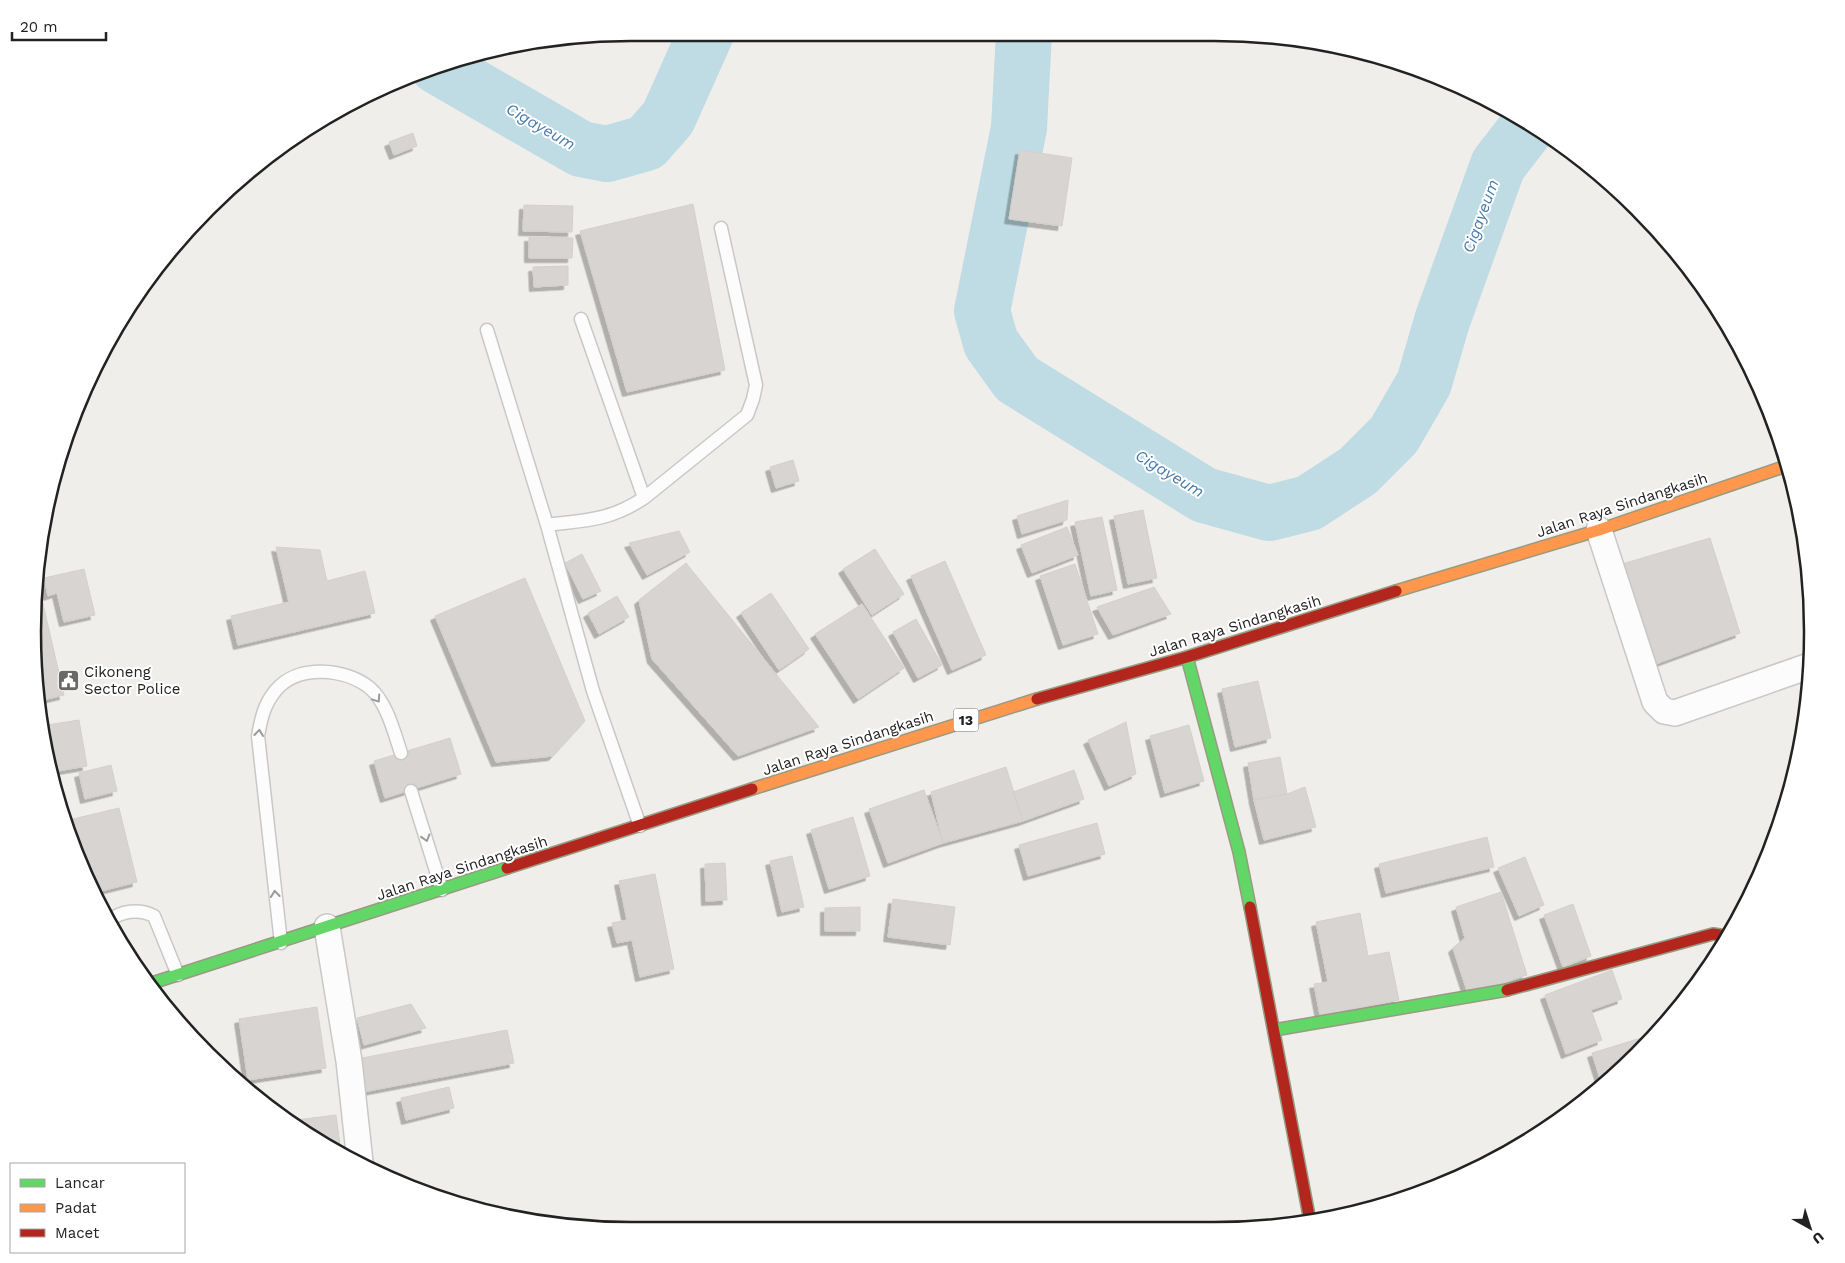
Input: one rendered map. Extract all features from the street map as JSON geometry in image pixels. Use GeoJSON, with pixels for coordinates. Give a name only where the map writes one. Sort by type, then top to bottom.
{"type":"FeatureCollection","features":[{"type":"Feature","properties":{"kind":"main road","name":"Jalan Raya Sindangkasih"},"geometry":{"type":"LineString","coordinates":[[157,982],[281,943],[999,709],[1187,657],[1541,546],[1599,530],[1780,468]]}},
{"type":"Feature","properties":{"kind":"main road"},"geometry":{"type":"LineString","coordinates":[[1187,657],[1239,852],[1309,1214]]}},
{"type":"Feature","properties":{"kind":"main road"},"geometry":{"type":"LineString","coordinates":[[1274,1030],[1524,987],[1713,934],[1720,935]]}},
{"type":"Feature","properties":{"kind":"street"},"geometry":{"type":"LineString","coordinates":[[1599,530],[1655,702],[1664,711],[1676,714],[1802,668]]}},
{"type":"Feature","properties":{"kind":"street"},"geometry":{"type":"LineString","coordinates":[[327,927],[349,1061],[359,1155]]}},
{"type":"Feature","properties":{"kind":"lane"},"geometry":{"type":"LineString","coordinates":[[547,525],[606,518],[627,509],[644,498],[747,415],[756,386],[721,228]]}},
{"type":"Feature","properties":{"kind":"lane"},"geometry":{"type":"LineString","coordinates":[[581,319],[644,498]]}},
{"type":"Feature","properties":{"kind":"lane"},"geometry":{"type":"LineString","coordinates":[[487,330],[547,525],[593,691],[640,826]]}},
{"type":"Feature","properties":{"kind":"lane"},"geometry":{"type":"LineString","coordinates":[[281,943],[258,736],[262,712],[276,690],[295,677],[326,671],[349,675],[370,689],[380,703],[402,753]]}},
{"type":"Feature","properties":{"kind":"lane"},"geometry":{"type":"LineString","coordinates":[[412,791],[442,890]]}},
{"type":"Feature","properties":{"kind":"lane"},"geometry":{"type":"LineString","coordinates":[[114,916],[132,911],[148,913],[154,916],[178,975]]}},
{"type":"Feature","properties":{"kind":"building"},"geometry":{"type":"Polygon","coordinates":[[[413,133],[417,146],[394,155],[389,142],[413,133]]]}},
{"type":"Feature","properties":{"kind":"building"},"geometry":{"type":"Polygon","coordinates":[[[1020,150],[1072,158],[1062,226],[1009,219],[1020,150]]]}},
{"type":"Feature","properties":{"kind":"building"},"geometry":{"type":"Polygon","coordinates":[[[693,204],[725,370],[627,392],[580,231],[693,204]]]}},
{"type":"Feature","properties":{"kind":"building"},"geometry":{"type":"Polygon","coordinates":[[[524,205],[573,206],[572,232],[523,231],[524,205]]]}},
{"type":"Feature","properties":{"kind":"building"},"geometry":{"type":"Polygon","coordinates":[[[529,237],[573,238],[572,258],[529,258],[529,237]]]}},
{"type":"Feature","properties":{"kind":"building"},"geometry":{"type":"Polygon","coordinates":[[[568,266],[568,285],[534,287],[533,267],[568,266]]]}},
{"type":"Feature","properties":{"kind":"building"},"geometry":{"type":"Polygon","coordinates":[[[793,460],[799,481],[776,488],[770,467],[793,460]]]}},
{"type":"Feature","properties":{"kind":"building"},"geometry":{"type":"Polygon","coordinates":[[[1068,500],[1067,520],[1022,534],[1017,516],[1068,500]]]}},
{"type":"Feature","properties":{"kind":"building"},"geometry":{"type":"Polygon","coordinates":[[[1143,510],[1157,578],[1128,584],[1114,516],[1143,510]]]}},
{"type":"Feature","properties":{"kind":"building"},"geometry":{"type":"Polygon","coordinates":[[[1102,517],[1117,590],[1091,596],[1075,522],[1102,517]]]}},
{"type":"Feature","properties":{"kind":"building"},"geometry":{"type":"Polygon","coordinates":[[[1067,527],[1078,555],[1032,573],[1021,545],[1067,527]]]}},
{"type":"Feature","properties":{"kind":"building"},"geometry":{"type":"Polygon","coordinates":[[[679,531],[690,552],[647,575],[629,543],[679,531]]]}},
{"type":"Feature","properties":{"kind":"building"},"geometry":{"type":"Polygon","coordinates":[[[1710,538],[1740,633],[1653,665],[1622,564],[1710,538]]]}},
{"type":"Feature","properties":{"kind":"building"},"geometry":{"type":"Polygon","coordinates":[[[276,547],[320,550],[327,581],[365,571],[375,613],[238,645],[231,616],[289,602],[276,547]]]}},
{"type":"Feature","properties":{"kind":"building"},"geometry":{"type":"Polygon","coordinates":[[[875,549],[904,594],[872,615],[843,569],[875,549]]]}},
{"type":"Feature","properties":{"kind":"building"},"geometry":{"type":"Polygon","coordinates":[[[582,554],[601,591],[583,599],[565,563],[582,554]]]}},
{"type":"Feature","properties":{"kind":"building"},"geometry":{"type":"Polygon","coordinates":[[[945,561],[986,655],[952,670],[911,576],[945,561]]]}},
{"type":"Feature","properties":{"kind":"building"},"geometry":{"type":"Polygon","coordinates":[[[686,563],[819,727],[738,756],[652,659],[639,600],[686,563]]]}},
{"type":"Feature","properties":{"kind":"building"},"geometry":{"type":"Polygon","coordinates":[[[1075,564],[1098,634],[1063,645],[1040,576],[1075,564]]]}},
{"type":"Feature","properties":{"kind":"building"},"geometry":{"type":"Polygon","coordinates":[[[84,569],[95,615],[64,622],[57,593],[48,596],[44,578],[84,569]]]}},
{"type":"Feature","properties":{"kind":"building"},"geometry":{"type":"Polygon","coordinates":[[[525,578],[585,721],[553,756],[496,762],[435,616],[525,578]]]}},
{"type":"Feature","properties":{"kind":"building"},"geometry":{"type":"Polygon","coordinates":[[[1154,587],[1171,614],[1113,635],[1097,607],[1154,587]]]}},
{"type":"Feature","properties":{"kind":"building"},"geometry":{"type":"Polygon","coordinates":[[[771,593],[809,649],[779,670],[741,613],[771,593]]]}},
{"type":"Feature","properties":{"kind":"building"},"geometry":{"type":"Polygon","coordinates":[[[617,596],[629,617],[599,634],[588,613],[617,596]]]}},
{"type":"Feature","properties":{"kind":"building"},"geometry":{"type":"Polygon","coordinates":[[[43,602],[64,695],[45,699],[41,632],[43,602]]]}},
{"type":"Feature","properties":{"kind":"building"},"geometry":{"type":"Polygon","coordinates":[[[862,604],[904,668],[858,699],[815,634],[862,604]]]}},
{"type":"Feature","properties":{"kind":"building"},"geometry":{"type":"Polygon","coordinates":[[[916,619],[942,665],[918,678],[893,632],[916,619]]]}},
{"type":"Feature","properties":{"kind":"building"},"geometry":{"type":"Polygon","coordinates":[[[1258,681],[1271,738],[1235,747],[1222,689],[1258,681]]]}},
{"type":"Feature","properties":{"kind":"building"},"geometry":{"type":"Polygon","coordinates":[[[79,720],[87,766],[58,771],[49,725],[79,720]]]}},
{"type":"Feature","properties":{"kind":"building"},"geometry":{"type":"Polygon","coordinates":[[[1126,722],[1136,774],[1109,786],[1088,740],[1126,722]]]}},
{"type":"Feature","properties":{"kind":"building"},"geometry":{"type":"Polygon","coordinates":[[[1189,725],[1204,781],[1165,793],[1150,736],[1189,725]]]}},
{"type":"Feature","properties":{"kind":"building"},"geometry":{"type":"Polygon","coordinates":[[[450,738],[461,774],[385,798],[374,761],[450,738]]]}},
{"type":"Feature","properties":{"kind":"building"},"geometry":{"type":"Polygon","coordinates":[[[1280,757],[1287,794],[1254,800],[1248,763],[1280,757]]]}},
{"type":"Feature","properties":{"kind":"building"},"geometry":{"type":"Polygon","coordinates":[[[111,765],[117,791],[85,799],[79,773],[111,765]]]}},
{"type":"Feature","properties":{"kind":"building"},"geometry":{"type":"Polygon","coordinates":[[[1006,767],[1023,821],[943,843],[931,792],[1006,767]]]}},
{"type":"Feature","properties":{"kind":"building"},"geometry":{"type":"Polygon","coordinates":[[[1074,770],[1084,799],[1023,821],[1013,792],[1074,770]]]}},
{"type":"Feature","properties":{"kind":"building"},"geometry":{"type":"Polygon","coordinates":[[[1305,787],[1316,827],[1264,840],[1254,800],[1287,794],[1305,787]]]}},
{"type":"Feature","properties":{"kind":"building"},"geometry":{"type":"Polygon","coordinates":[[[924,790],[943,843],[888,863],[869,809],[924,790]]]}},
{"type":"Feature","properties":{"kind":"building"},"geometry":{"type":"Polygon","coordinates":[[[119,808],[137,882],[101,891],[72,819],[119,808]]]}},
{"type":"Feature","properties":{"kind":"building"},"geometry":{"type":"Polygon","coordinates":[[[853,817],[870,876],[829,889],[811,830],[853,817]]]}},
{"type":"Feature","properties":{"kind":"building"},"geometry":{"type":"Polygon","coordinates":[[[1097,823],[1105,854],[1028,876],[1019,845],[1097,823]]]}},
{"type":"Feature","properties":{"kind":"building"},"geometry":{"type":"Polygon","coordinates":[[[1487,837],[1494,867],[1386,893],[1379,864],[1487,837]]]}},
{"type":"Feature","properties":{"kind":"building"},"geometry":{"type":"Polygon","coordinates":[[[792,856],[804,907],[782,912],[770,861],[792,856]]]}},
{"type":"Feature","properties":{"kind":"building"},"geometry":{"type":"Polygon","coordinates":[[[1525,857],[1544,905],[1519,916],[1498,868],[1525,857]]]}},
{"type":"Feature","properties":{"kind":"building"},"geometry":{"type":"Polygon","coordinates":[[[725,863],[727,900],[706,901],[705,864],[725,863]]]}},
{"type":"Feature","properties":{"kind":"building"},"geometry":{"type":"Polygon","coordinates":[[[655,874],[674,969],[640,977],[632,940],[617,943],[612,923],[627,920],[619,881],[655,874]]]}},
{"type":"Feature","properties":{"kind":"building"},"geometry":{"type":"Polygon","coordinates":[[[1501,892],[1527,975],[1468,994],[1453,948],[1465,938],[1456,907],[1501,892]]]}},
{"type":"Feature","properties":{"kind":"building"},"geometry":{"type":"Polygon","coordinates":[[[893,899],[955,907],[950,945],[888,937],[893,899]]]}},
{"type":"Feature","properties":{"kind":"building"},"geometry":{"type":"Polygon","coordinates":[[[1573,904],[1591,956],[1563,967],[1544,915],[1573,904]]]}},
{"type":"Feature","properties":{"kind":"building"},"geometry":{"type":"Polygon","coordinates":[[[860,907],[860,931],[825,931],[825,908],[860,907]]]}},
{"type":"Feature","properties":{"kind":"building"},"geometry":{"type":"Polygon","coordinates":[[[1360,913],[1368,956],[1389,952],[1399,1000],[1320,1015],[1314,984],[1328,982],[1316,922],[1360,913]]]}},
{"type":"Feature","properties":{"kind":"building"},"geometry":{"type":"Polygon","coordinates":[[[1612,970],[1622,999],[1591,1010],[1602,1040],[1566,1054],[1545,995],[1612,970]]]}},
{"type":"Feature","properties":{"kind":"building"},"geometry":{"type":"Polygon","coordinates":[[[411,1004],[426,1028],[364,1045],[357,1018],[411,1004]]]}},
{"type":"Feature","properties":{"kind":"building"},"geometry":{"type":"Polygon","coordinates":[[[317,1007],[326,1068],[248,1080],[239,1019],[317,1007]]]}},
{"type":"Feature","properties":{"kind":"building"},"geometry":{"type":"Polygon","coordinates":[[[507,1030],[514,1063],[363,1092],[357,1059],[507,1030]]]}},
{"type":"Feature","properties":{"kind":"building"},"geometry":{"type":"Polygon","coordinates":[[[1641,1038],[1600,1078],[1592,1053],[1641,1038]]]}},
{"type":"Feature","properties":{"kind":"building"},"geometry":{"type":"Polygon","coordinates":[[[449,1087],[454,1108],[406,1120],[401,1098],[449,1087]]]}},
{"type":"Feature","properties":{"kind":"building"},"geometry":{"type":"Polygon","coordinates":[[[336,1115],[340,1145],[336,1143],[300,1119],[336,1115]]]}},
{"type":"Feature","properties":{"kind":"waterway","name":"Cigayeum"},"geometry":{"type":"LineString","coordinates":[[447,72],[581,149],[607,154],[646,143],[668,118],[702,41]]}},
{"type":"Feature","properties":{"kind":"waterway","name":"Cigayeum"},"geometry":{"type":"LineString","coordinates":[[1024,41],[1019,128],[982,311],[991,343],[1017,379],[1204,495],[1269,513],[1309,503],[1358,471],[1394,435],[1424,383],[1442,321],[1498,165],[1525,130]]}},
{"type":"Feature","properties":{"kind":"traffic: fast"},"geometry":{"type":"LineString","coordinates":[[1187,657],[1239,852],[1250,907]]}},
{"type":"Feature","properties":{"kind":"traffic: fast"},"geometry":{"type":"LineString","coordinates":[[157,982],[507,868]]}},
{"type":"Feature","properties":{"kind":"traffic: fast"},"geometry":{"type":"LineString","coordinates":[[1274,1030],[1507,990]]}},
{"type":"Feature","properties":{"kind":"traffic: slow"},"geometry":{"type":"LineString","coordinates":[[1396,591],[1599,530],[1780,468]]}},
{"type":"Feature","properties":{"kind":"traffic: slow"},"geometry":{"type":"LineString","coordinates":[[752,789],[1037,699]]}},
{"type":"Feature","properties":{"kind":"traffic: jam"},"geometry":{"type":"LineString","coordinates":[[1037,699],[1187,657],[1396,591]]}},
{"type":"Feature","properties":{"kind":"traffic: jam"},"geometry":{"type":"LineString","coordinates":[[507,868],[752,789]]}},
{"type":"Feature","properties":{"kind":"traffic: jam"},"geometry":{"type":"LineString","coordinates":[[1250,907],[1309,1214]]}},
{"type":"Feature","properties":{"kind":"traffic: jam"},"geometry":{"type":"LineString","coordinates":[[1507,990],[1713,934],[1720,935]]}},
{"type":"Feature","properties":{"kind":"place","name":"Cikoneng Sector Police"},"geometry":{"type":"Point","coordinates":[68,681]}}]}
